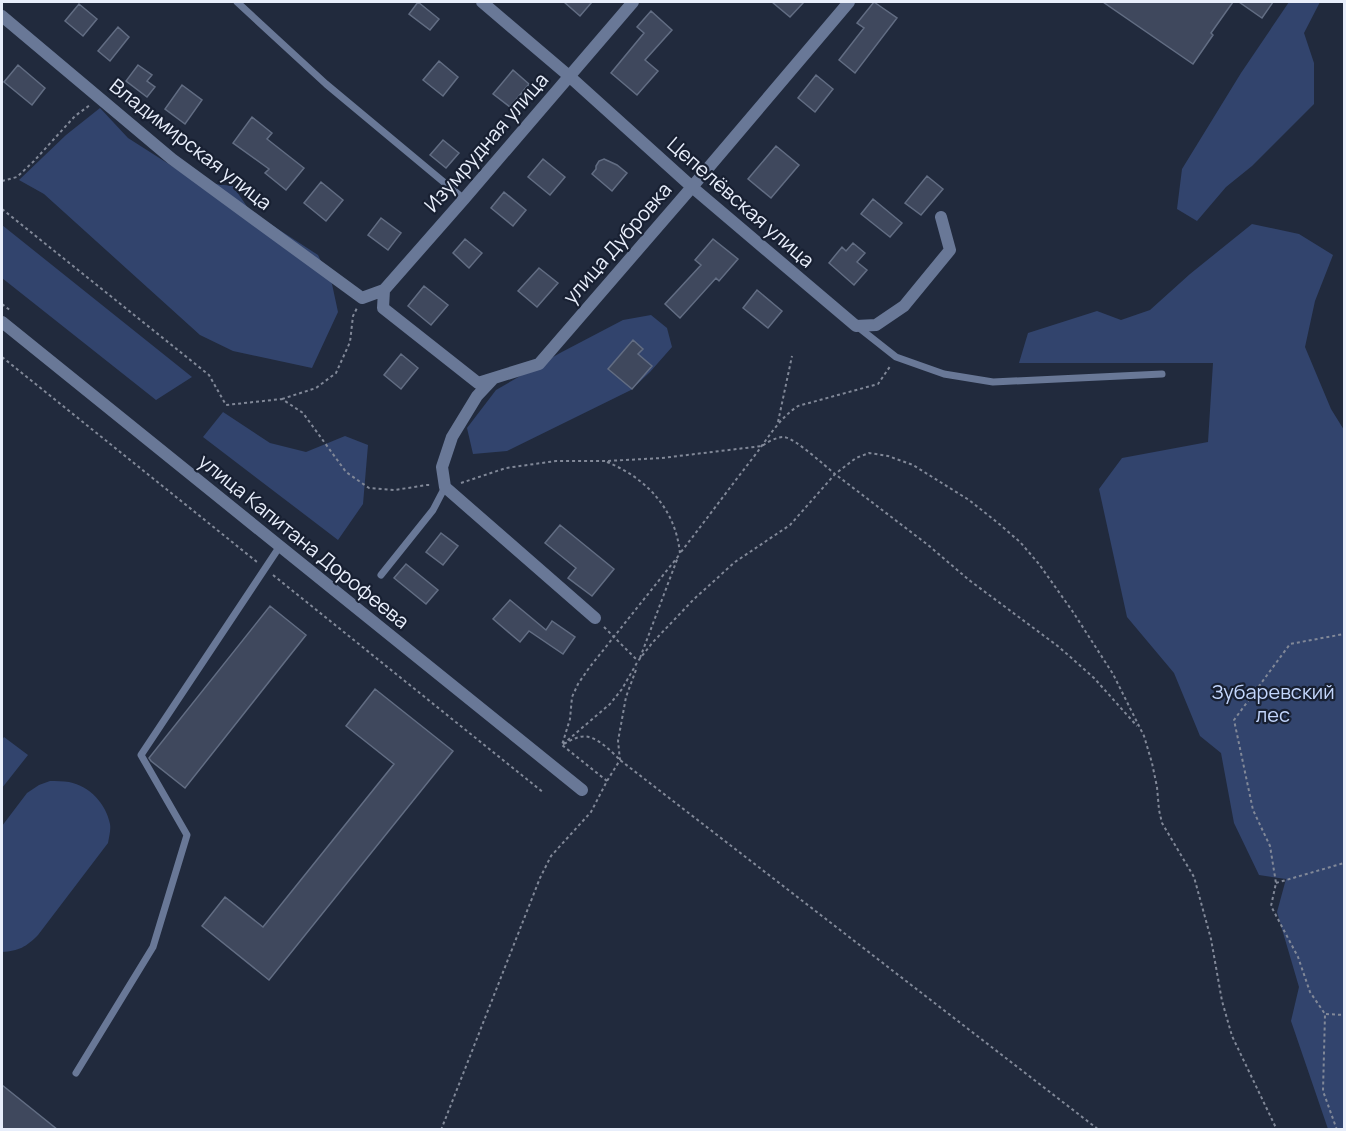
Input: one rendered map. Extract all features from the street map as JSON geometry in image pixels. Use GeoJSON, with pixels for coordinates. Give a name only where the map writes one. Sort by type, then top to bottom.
{"type":"FeatureCollection","features":[{"type":"Feature","properties":{"kind":"street","name":"Цепелёвская улица"},"geometry":{"type":"LineString","coordinates":[[482,2],[569,76],[692,187],[856,326]]}},
{"type":"Feature","properties":{"kind":"street","name":"Изумрудная улица"},"geometry":{"type":"LineString","coordinates":[[384,290],[633,2]]}},
{"type":"Feature","properties":{"kind":"street","name":"улица Дубровка"},"geometry":{"type":"LineString","coordinates":[[384,290],[383,308],[478,383],[539,364],[849,2]]}},
{"type":"Feature","properties":{"kind":"street","name":"Владимирская улица"},"geometry":{"type":"LineString","coordinates":[[2,16],[172,159],[362,297]]}},
{"type":"Feature","properties":{"kind":"street"},"geometry":{"type":"LineString","coordinates":[[856,326],[876,325],[904,306],[950,250],[941,217]]}},
{"type":"Feature","properties":{"kind":"street"},"geometry":{"type":"LineString","coordinates":[[362,297],[384,290]]}},
{"type":"Feature","properties":{"kind":"street","name":"улица Капитана Дорофеева"},"geometry":{"type":"LineString","coordinates":[[2,322],[582,790]]}},
{"type":"Feature","properties":{"kind":"street"},"geometry":{"type":"LineString","coordinates":[[494,378],[477,396],[452,437],[442,467],[445,487],[595,618]]}},
{"type":"Feature","properties":{"kind":"lane"},"geometry":{"type":"LineString","coordinates":[[237,2],[326,84],[464,199]]}},
{"type":"Feature","properties":{"kind":"lane"},"geometry":{"type":"LineString","coordinates":[[856,326],[896,357],[944,374],[993,382],[1162,374]]}},
{"type":"Feature","properties":{"kind":"lane"},"geometry":{"type":"LineString","coordinates":[[381,575],[433,510],[445,487]]}},
{"type":"Feature","properties":{"kind":"lane"},"geometry":{"type":"LineString","coordinates":[[76,1073],[153,947],[187,835],[141,755],[280,546]]}},
{"type":"Feature","properties":{"kind":"path"},"geometry":{"type":"LineString","coordinates":[[2,181],[17,177],[75,116],[99,98]]}},
{"type":"Feature","properties":{"kind":"path"},"geometry":{"type":"LineString","coordinates":[[2,209],[209,375],[226,405],[282,399],[316,388],[336,374],[350,342],[353,316],[362,297]]}},
{"type":"Feature","properties":{"kind":"path"},"geometry":{"type":"LineString","coordinates":[[778,423],[792,356]]}},
{"type":"Feature","properties":{"kind":"path"},"geometry":{"type":"LineString","coordinates":[[562,745],[570,719],[572,697],[578,684],[680,554],[778,423],[798,406],[878,384],[896,357]]}},
{"type":"Feature","properties":{"kind":"path"},"geometry":{"type":"LineString","coordinates":[[282,399],[303,413],[346,472],[369,488],[395,490],[428,484],[445,487],[506,468],[556,461],[662,458],[762,446],[785,437],[794,441],[969,580],[1059,647],[1094,678],[1141,730]]}},
{"type":"Feature","properties":{"kind":"path"},"geometry":{"type":"LineString","coordinates":[[562,745],[610,704],[653,642],[694,599],[735,562],[790,525],[835,474],[856,458],[869,453],[888,456],[913,465],[969,500],[1020,542],[1039,564],[1073,612],[1113,674],[1141,730],[1154,771],[1162,823],[1194,877],[1211,939],[1222,1001],[1232,1036],[1277,1130]]}},
{"type":"Feature","properties":{"kind":"path"},"geometry":{"type":"LineString","coordinates":[[441,1130],[540,878],[551,856],[591,812],[620,760],[618,741],[626,697],[680,554],[679,539],[660,501],[637,477],[607,461]]}},
{"type":"Feature","properties":{"kind":"path"},"geometry":{"type":"LineString","coordinates":[[595,618],[638,662]]}},
{"type":"Feature","properties":{"kind":"path"},"geometry":{"type":"LineString","coordinates":[[1337,1130],[1323,1092],[1325,1014],[1310,992],[1298,957],[1271,906],[1276,883],[1270,846],[1253,810],[1234,720],[1290,644],[1344,634]]}},
{"type":"Feature","properties":{"kind":"path"},"geometry":{"type":"LineString","coordinates":[[562,745],[582,736],[605,746],[620,760],[1099,1130]]}},
{"type":"Feature","properties":{"kind":"path"},"geometry":{"type":"LineString","coordinates":[[562,745],[607,781]]}},
{"type":"Feature","properties":{"kind":"path"},"geometry":{"type":"LineString","coordinates":[[1276,883],[1344,862]]}},
{"type":"Feature","properties":{"kind":"path"},"geometry":{"type":"LineString","coordinates":[[1325,1014],[1344,1015]]}},
{"type":"Feature","properties":{"kind":"green space"},"geometry":{"type":"Polygon","coordinates":[[[1289,2],[1320,2],[1304,33],[1314,63],[1314,104],[1252,166],[1226,187],[1197,221],[1177,209],[1182,169],[1241,73],[1289,2]]]}},
{"type":"Feature","properties":{"kind":"green space"},"geometry":{"type":"Polygon","coordinates":[[[100,108],[128,138],[197,182],[233,186],[250,211],[318,255],[332,284],[338,312],[312,368],[233,351],[200,335],[44,194],[19,180],[66,135],[100,108]]]}},
{"type":"Feature","properties":{"kind":"green space","name":"Зубаревский лес"},"geometry":{"type":"Polygon","coordinates":[[[1252,224],[1299,234],[1333,255],[1315,301],[1305,347],[1331,409],[1344,430],[1344,1129],[1328,1129],[1291,1021],[1299,987],[1277,912],[1286,879],[1259,875],[1234,823],[1221,753],[1200,736],[1174,673],[1127,617],[1099,489],[1122,458],[1208,442],[1213,363],[1019,363],[1028,333],[1097,311],[1121,320],[1150,310],[1252,224]]]}},
{"type":"Feature","properties":{"kind":"green space"},"geometry":{"type":"Polygon","coordinates":[[[2,225],[192,377],[156,400],[2,278],[2,225]]]}},
{"type":"Feature","properties":{"kind":"green space"},"geometry":{"type":"Polygon","coordinates":[[[651,315],[667,328],[672,347],[631,390],[507,451],[473,454],[467,428],[496,390],[623,320],[651,315]]]}},
{"type":"Feature","properties":{"kind":"green space"},"geometry":{"type":"Polygon","coordinates":[[[223,412],[270,443],[306,452],[345,436],[368,445],[363,504],[338,540],[203,437],[223,412]]]}},
{"type":"Feature","properties":{"kind":"green space"},"geometry":{"type":"Polygon","coordinates":[[[4,737],[28,755],[2,788],[2,740],[4,737]]]}},
{"type":"Feature","properties":{"kind":"green space"},"geometry":{"type":"Polygon","coordinates":[[[50,781],[77,784],[96,797],[105,810],[110,824],[108,843],[38,935],[22,948],[2,952],[2,826],[27,793],[50,781]]]}},
{"type":"Feature","properties":{"kind":"building"},"geometry":{"type":"Polygon","coordinates":[[[418,2],[439,19],[430,30],[409,14],[418,2]]]}},
{"type":"Feature","properties":{"kind":"building"},"geometry":{"type":"Polygon","coordinates":[[[564,2],[592,2],[580,16],[564,2]]]}},
{"type":"Feature","properties":{"kind":"building"},"geometry":{"type":"Polygon","coordinates":[[[772,2],[804,2],[790,17],[772,2]]]}},
{"type":"Feature","properties":{"kind":"building"},"geometry":{"type":"Polygon","coordinates":[[[874,2],[897,18],[855,73],[839,60],[864,28],[857,23],[874,2]]]}},
{"type":"Feature","properties":{"kind":"building"},"geometry":{"type":"Polygon","coordinates":[[[1103,2],[1233,2],[1193,64],[1103,2]]]}},
{"type":"Feature","properties":{"kind":"building"},"geometry":{"type":"Polygon","coordinates":[[[1239,2],[1273,2],[1262,18],[1239,2]]]}},
{"type":"Feature","properties":{"kind":"building"},"geometry":{"type":"Polygon","coordinates":[[[79,4],[97,19],[83,36],[65,21],[79,4]]]}},
{"type":"Feature","properties":{"kind":"building"},"geometry":{"type":"Polygon","coordinates":[[[651,11],[672,30],[645,60],[658,71],[637,95],[611,73],[644,33],[637,27],[651,11]]]}},
{"type":"Feature","properties":{"kind":"building"},"geometry":{"type":"Polygon","coordinates":[[[118,27],[129,37],[110,61],[98,51],[118,27]]]}},
{"type":"Feature","properties":{"kind":"building"},"geometry":{"type":"Polygon","coordinates":[[[439,61],[458,77],[443,96],[423,80],[439,61]]]}},
{"type":"Feature","properties":{"kind":"building"},"geometry":{"type":"Polygon","coordinates":[[[18,65],[45,88],[32,105],[4,82],[18,65]]]}},
{"type":"Feature","properties":{"kind":"building"},"geometry":{"type":"Polygon","coordinates":[[[138,65],[152,75],[147,81],[155,87],[147,97],[126,81],[138,65]]]}},
{"type":"Feature","properties":{"kind":"building"},"geometry":{"type":"Polygon","coordinates":[[[513,70],[529,84],[510,107],[493,94],[513,70]]]}},
{"type":"Feature","properties":{"kind":"building"},"geometry":{"type":"Polygon","coordinates":[[[816,75],[833,89],[815,112],[798,98],[816,75]]]}},
{"type":"Feature","properties":{"kind":"building"},"geometry":{"type":"Polygon","coordinates":[[[182,85],[202,100],[185,124],[165,109],[182,85]]]}},
{"type":"Feature","properties":{"kind":"building"},"geometry":{"type":"Polygon","coordinates":[[[252,117],[272,133],[267,139],[304,168],[286,190],[265,173],[269,169],[233,143],[252,117]]]}},
{"type":"Feature","properties":{"kind":"building"},"geometry":{"type":"Polygon","coordinates":[[[443,140],[459,153],[446,168],[430,155],[443,140]]]}},
{"type":"Feature","properties":{"kind":"building"},"geometry":{"type":"Polygon","coordinates":[[[776,146],[799,165],[771,198],[748,179],[776,146]]]}},
{"type":"Feature","properties":{"kind":"building"},"geometry":{"type":"Polygon","coordinates":[[[543,159],[565,177],[550,195],[528,177],[543,159]]]}},
{"type":"Feature","properties":{"kind":"building"},"geometry":{"type":"Polygon","coordinates":[[[604,159],[627,173],[612,191],[592,174],[599,161],[604,159]]]}},
{"type":"Feature","properties":{"kind":"building"},"geometry":{"type":"Polygon","coordinates":[[[927,176],[943,189],[921,215],[905,203],[927,176]]]}},
{"type":"Feature","properties":{"kind":"building"},"geometry":{"type":"Polygon","coordinates":[[[321,182],[343,200],[326,221],[304,203],[321,182]]]}},
{"type":"Feature","properties":{"kind":"building"},"geometry":{"type":"Polygon","coordinates":[[[504,192],[526,210],[513,226],[491,208],[504,192]]]}},
{"type":"Feature","properties":{"kind":"building"},"geometry":{"type":"Polygon","coordinates":[[[873,199],[902,223],[890,237],[861,214],[873,199]]]}},
{"type":"Feature","properties":{"kind":"building"},"geometry":{"type":"Polygon","coordinates":[[[381,218],[401,233],[388,250],[368,235],[381,218]]]}},
{"type":"Feature","properties":{"kind":"building"},"geometry":{"type":"Polygon","coordinates":[[[465,239],[482,253],[469,268],[453,253],[465,239]]]}},
{"type":"Feature","properties":{"kind":"building"},"geometry":{"type":"Polygon","coordinates":[[[713,239],[738,259],[719,281],[716,278],[680,318],[665,304],[701,265],[695,260],[713,239]]]}},
{"type":"Feature","properties":{"kind":"building"},"geometry":{"type":"Polygon","coordinates":[[[853,243],[865,253],[857,262],[867,270],[854,285],[829,263],[842,247],[846,251],[853,243]]]}},
{"type":"Feature","properties":{"kind":"building"},"geometry":{"type":"Polygon","coordinates":[[[539,268],[558,283],[537,307],[518,291],[539,268]]]}},
{"type":"Feature","properties":{"kind":"building"},"geometry":{"type":"Polygon","coordinates":[[[424,286],[448,305],[431,325],[408,306],[424,286]]]}},
{"type":"Feature","properties":{"kind":"building"},"geometry":{"type":"Polygon","coordinates":[[[757,290],[782,311],[768,328],[743,308],[757,290]]]}},
{"type":"Feature","properties":{"kind":"building"},"geometry":{"type":"Polygon","coordinates":[[[633,340],[643,349],[638,354],[652,366],[632,389],[608,369],[633,340]]]}},
{"type":"Feature","properties":{"kind":"building"},"geometry":{"type":"Polygon","coordinates":[[[401,354],[418,368],[401,389],[384,375],[401,354]]]}},
{"type":"Feature","properties":{"kind":"building"},"geometry":{"type":"Polygon","coordinates":[[[560,525],[614,569],[592,596],[568,578],[576,568],[545,543],[560,525]]]}},
{"type":"Feature","properties":{"kind":"building"},"geometry":{"type":"Polygon","coordinates":[[[441,533],[458,546],[443,565],[426,552],[441,533]]]}},
{"type":"Feature","properties":{"kind":"building"},"geometry":{"type":"Polygon","coordinates":[[[406,564],[438,590],[426,604],[394,578],[406,564]]]}},
{"type":"Feature","properties":{"kind":"building"},"geometry":{"type":"Polygon","coordinates":[[[510,600],[546,630],[552,621],[575,637],[563,654],[529,631],[520,642],[493,619],[510,600]]]}},
{"type":"Feature","properties":{"kind":"building"},"geometry":{"type":"Polygon","coordinates":[[[270,606],[306,635],[185,788],[149,758],[270,606]]]}},
{"type":"Feature","properties":{"kind":"building"},"geometry":{"type":"Polygon","coordinates":[[[375,689],[453,751],[269,980],[202,926],[225,897],[263,927],[394,764],[346,726],[375,689]]]}},
{"type":"Feature","properties":{"kind":"building"},"geometry":{"type":"Polygon","coordinates":[[[2,1085],[58,1130],[2,1130],[2,1085]]]}}]}
